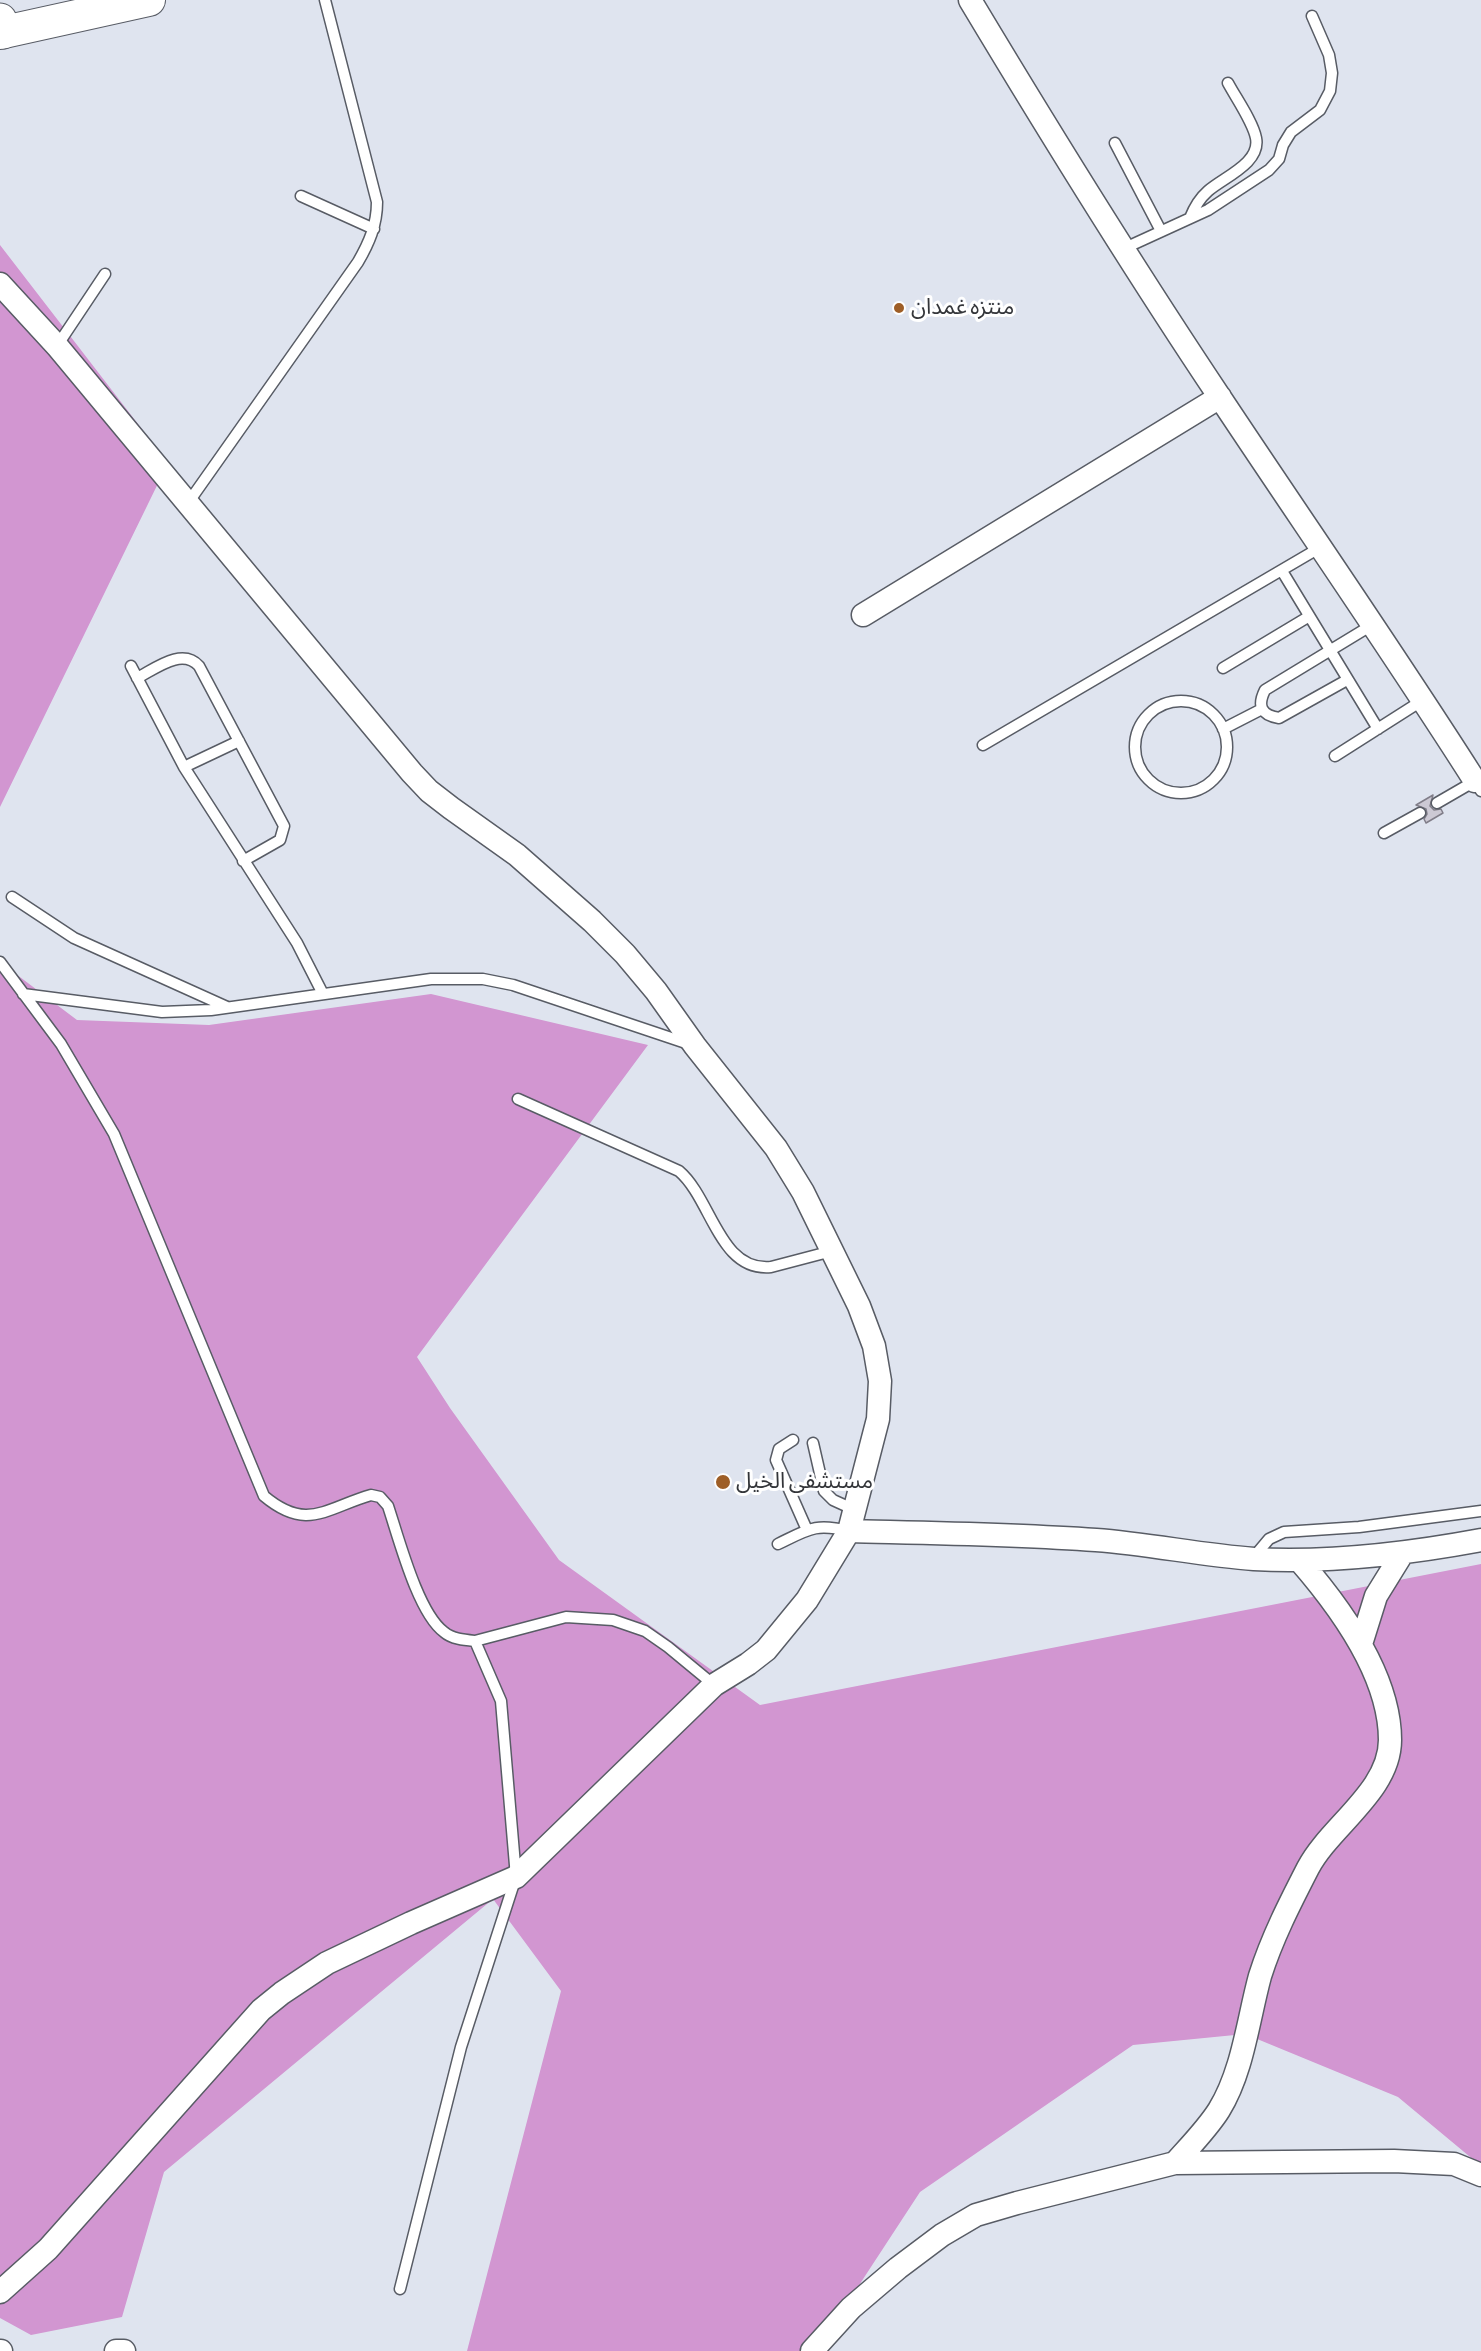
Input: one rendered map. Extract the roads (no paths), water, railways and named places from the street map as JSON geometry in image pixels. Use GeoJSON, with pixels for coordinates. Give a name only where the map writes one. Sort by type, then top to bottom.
{"type":"FeatureCollection","features":[{"type":"Feature","properties":{"kind":"street"},"geometry":{"type":"LineString","coordinates":[[1,28],[149,0]]}},
{"type":"Feature","properties":{"kind":"street"},"geometry":{"type":"LineString","coordinates":[[970,0],[1022,87],[1220,397],[1424,700],[1478,786]]}},
{"type":"Feature","properties":{"kind":"street"},"geometry":{"type":"LineString","coordinates":[[0,284],[57,346],[412,773],[429,791],[517,855],[592,921],[625,954],[656,991],[695,1046],[776,1148],[803,1192],[859,1306],[874,1346],[880,1381],[878,1419],[852,1521],[807,1600],[766,1650],[714,1685],[516,1877],[347,1953],[319,1968],[261,2010],[48,2249],[0,2292]]}},
{"type":"Feature","properties":{"kind":"street"},"geometry":{"type":"LineString","coordinates":[[863,615],[1220,397]]}},
{"type":"Feature","properties":{"kind":"street"},"geometry":{"type":"LineString","coordinates":[[852,1521],[1104,1541],[1253,1559],[1299,1560],[1402,1554],[1481,1540]]}},
{"type":"Feature","properties":{"kind":"street"},"geometry":{"type":"LineString","coordinates":[[1362,1644],[1367,1620],[1376,1596],[1402,1554]]}},
{"type":"Feature","properties":{"kind":"street"},"geometry":{"type":"LineString","coordinates":[[1175,2163],[1219,2110],[1236,2075],[1261,1973],[1278,1927],[1310,1864],[1372,1787],[1385,1764],[1390,1742],[1380,1690],[1362,1644],[1332,1600],[1299,1560]]}},
{"type":"Feature","properties":{"kind":"street"},"geometry":{"type":"LineString","coordinates":[[812,2351],[851,2308],[942,2235],[976,2216],[1017,2203],[1175,2163],[1394,2161],[1454,2164],[1481,2175]]}},
{"type":"Feature","properties":{"kind":"street"},"geometry":{"type":"LineString","coordinates":[[116,2351],[124,2351]]}},
{"type":"Feature","properties":{"kind":"lane"},"geometry":{"type":"LineString","coordinates":[[188,503],[358,262],[374,229],[377,202],[325,0]]}},
{"type":"Feature","properties":{"kind":"lane"},"geometry":{"type":"LineString","coordinates":[[1125,248],[1217,205],[1269,170],[1279,159],[1283,145],[1291,132],[1312,117],[1326,101],[1330,91],[1332,73],[1329,55],[1312,16]]}},
{"type":"Feature","properties":{"kind":"lane"},"geometry":{"type":"LineString","coordinates":[[1190,218],[1195,207],[1208,191],[1250,160],[1256,150],[1255,133],[1228,83]]}},
{"type":"Feature","properties":{"kind":"lane"},"geometry":{"type":"LineString","coordinates":[[1115,143],[1161,231]]}},
{"type":"Feature","properties":{"kind":"lane"},"geometry":{"type":"LineString","coordinates":[[301,196],[374,229]]}},
{"type":"Feature","properties":{"kind":"lane"},"geometry":{"type":"LineString","coordinates":[[57,346],[105,274]]}},
{"type":"Feature","properties":{"kind":"lane"},"geometry":{"type":"LineString","coordinates":[[983,745],[1321,547]]}},
{"type":"Feature","properties":{"kind":"lane"},"geometry":{"type":"LineString","coordinates":[[1282,571],[1378,729]]}},
{"type":"Feature","properties":{"kind":"lane"},"geometry":{"type":"LineString","coordinates":[[1222,668],[1308,617]]}},
{"type":"Feature","properties":{"kind":"lane"},"geometry":{"type":"LineString","coordinates":[[1347,680],[1279,718],[1269,716],[1262,709],[1260,699],[1264,690],[1372,625]]}},
{"type":"Feature","properties":{"kind":"lane"},"geometry":{"type":"LineString","coordinates":[[137,678],[176,659],[185,657],[195,662],[284,826],[280,840],[243,861]]}},
{"type":"Feature","properties":{"kind":"lane"},"geometry":{"type":"LineString","coordinates":[[131,666],[184,767],[297,943],[323,994]]}},
{"type":"Feature","properties":{"kind":"lane"},"geometry":{"type":"LineString","coordinates":[[1178,700],[1200,705],[1218,719],[1224,729],[1227,751],[1225,762],[1213,781],[1194,792],[1172,793],[1161,789],[1144,775],[1138,765],[1134,743],[1141,722],[1157,707],[1167,702],[1178,700]]}},
{"type":"Feature","properties":{"kind":"lane"},"geometry":{"type":"LineString","coordinates":[[1335,756],[1424,700]]}},
{"type":"Feature","properties":{"kind":"lane"},"geometry":{"type":"LineString","coordinates":[[1224,729],[1262,709]]}},
{"type":"Feature","properties":{"kind":"lane"},"geometry":{"type":"LineString","coordinates":[[184,767],[239,741]]}},
{"type":"Feature","properties":{"kind":"lane"},"geometry":{"type":"LineString","coordinates":[[1437,803],[1478,786]]}},
{"type":"Feature","properties":{"kind":"lane"},"geometry":{"type":"LineString","coordinates":[[1384,833],[1420,813]]}},
{"type":"Feature","properties":{"kind":"lane"},"geometry":{"type":"LineString","coordinates":[[12,897],[74,938],[228,1007]]}},
{"type":"Feature","properties":{"kind":"lane"},"geometry":{"type":"LineString","coordinates":[[0,962],[61,1044],[114,1134],[264,1496],[280,1510],[297,1515],[310,1515],[371,1495],[380,1497],[388,1506],[422,1602],[431,1620],[445,1633],[462,1640],[474,1641],[566,1617],[613,1620],[645,1631],[714,1685]]}},
{"type":"Feature","properties":{"kind":"lane"},"geometry":{"type":"LineString","coordinates":[[23,994],[162,1012],[195,1012],[430,979],[483,979],[513,985],[695,1046]]}},
{"type":"Feature","properties":{"kind":"lane"},"geometry":{"type":"LineString","coordinates":[[518,1099],[679,1171],[693,1187],[728,1248],[742,1262],[761,1268],[771,1267],[832,1251]]}},
{"type":"Feature","properties":{"kind":"lane"},"geometry":{"type":"LineString","coordinates":[[793,1440],[779,1449],[776,1461],[807,1530]]}},
{"type":"Feature","properties":{"kind":"lane"},"geometry":{"type":"LineString","coordinates":[[813,1443],[824,1491],[852,1521]]}},
{"type":"Feature","properties":{"kind":"lane"},"geometry":{"type":"LineString","coordinates":[[1253,1559],[1269,1539],[1284,1532],[1359,1527],[1481,1511]]}},
{"type":"Feature","properties":{"kind":"lane"},"geometry":{"type":"LineString","coordinates":[[778,1544],[807,1530],[852,1521]]}},
{"type":"Feature","properties":{"kind":"lane"},"geometry":{"type":"LineString","coordinates":[[400,2289],[461,2047],[516,1877],[501,1701],[474,1641]]}},
{"type":"Feature","properties":{"kind":"place","name":"منتزه غمدان"},"geometry":{"type":"Point","coordinates":[899,308]}},
{"type":"Feature","properties":{"kind":"place","name":"مستشفى الخيل"},"geometry":{"type":"Point","coordinates":[723,1482]}}]}
